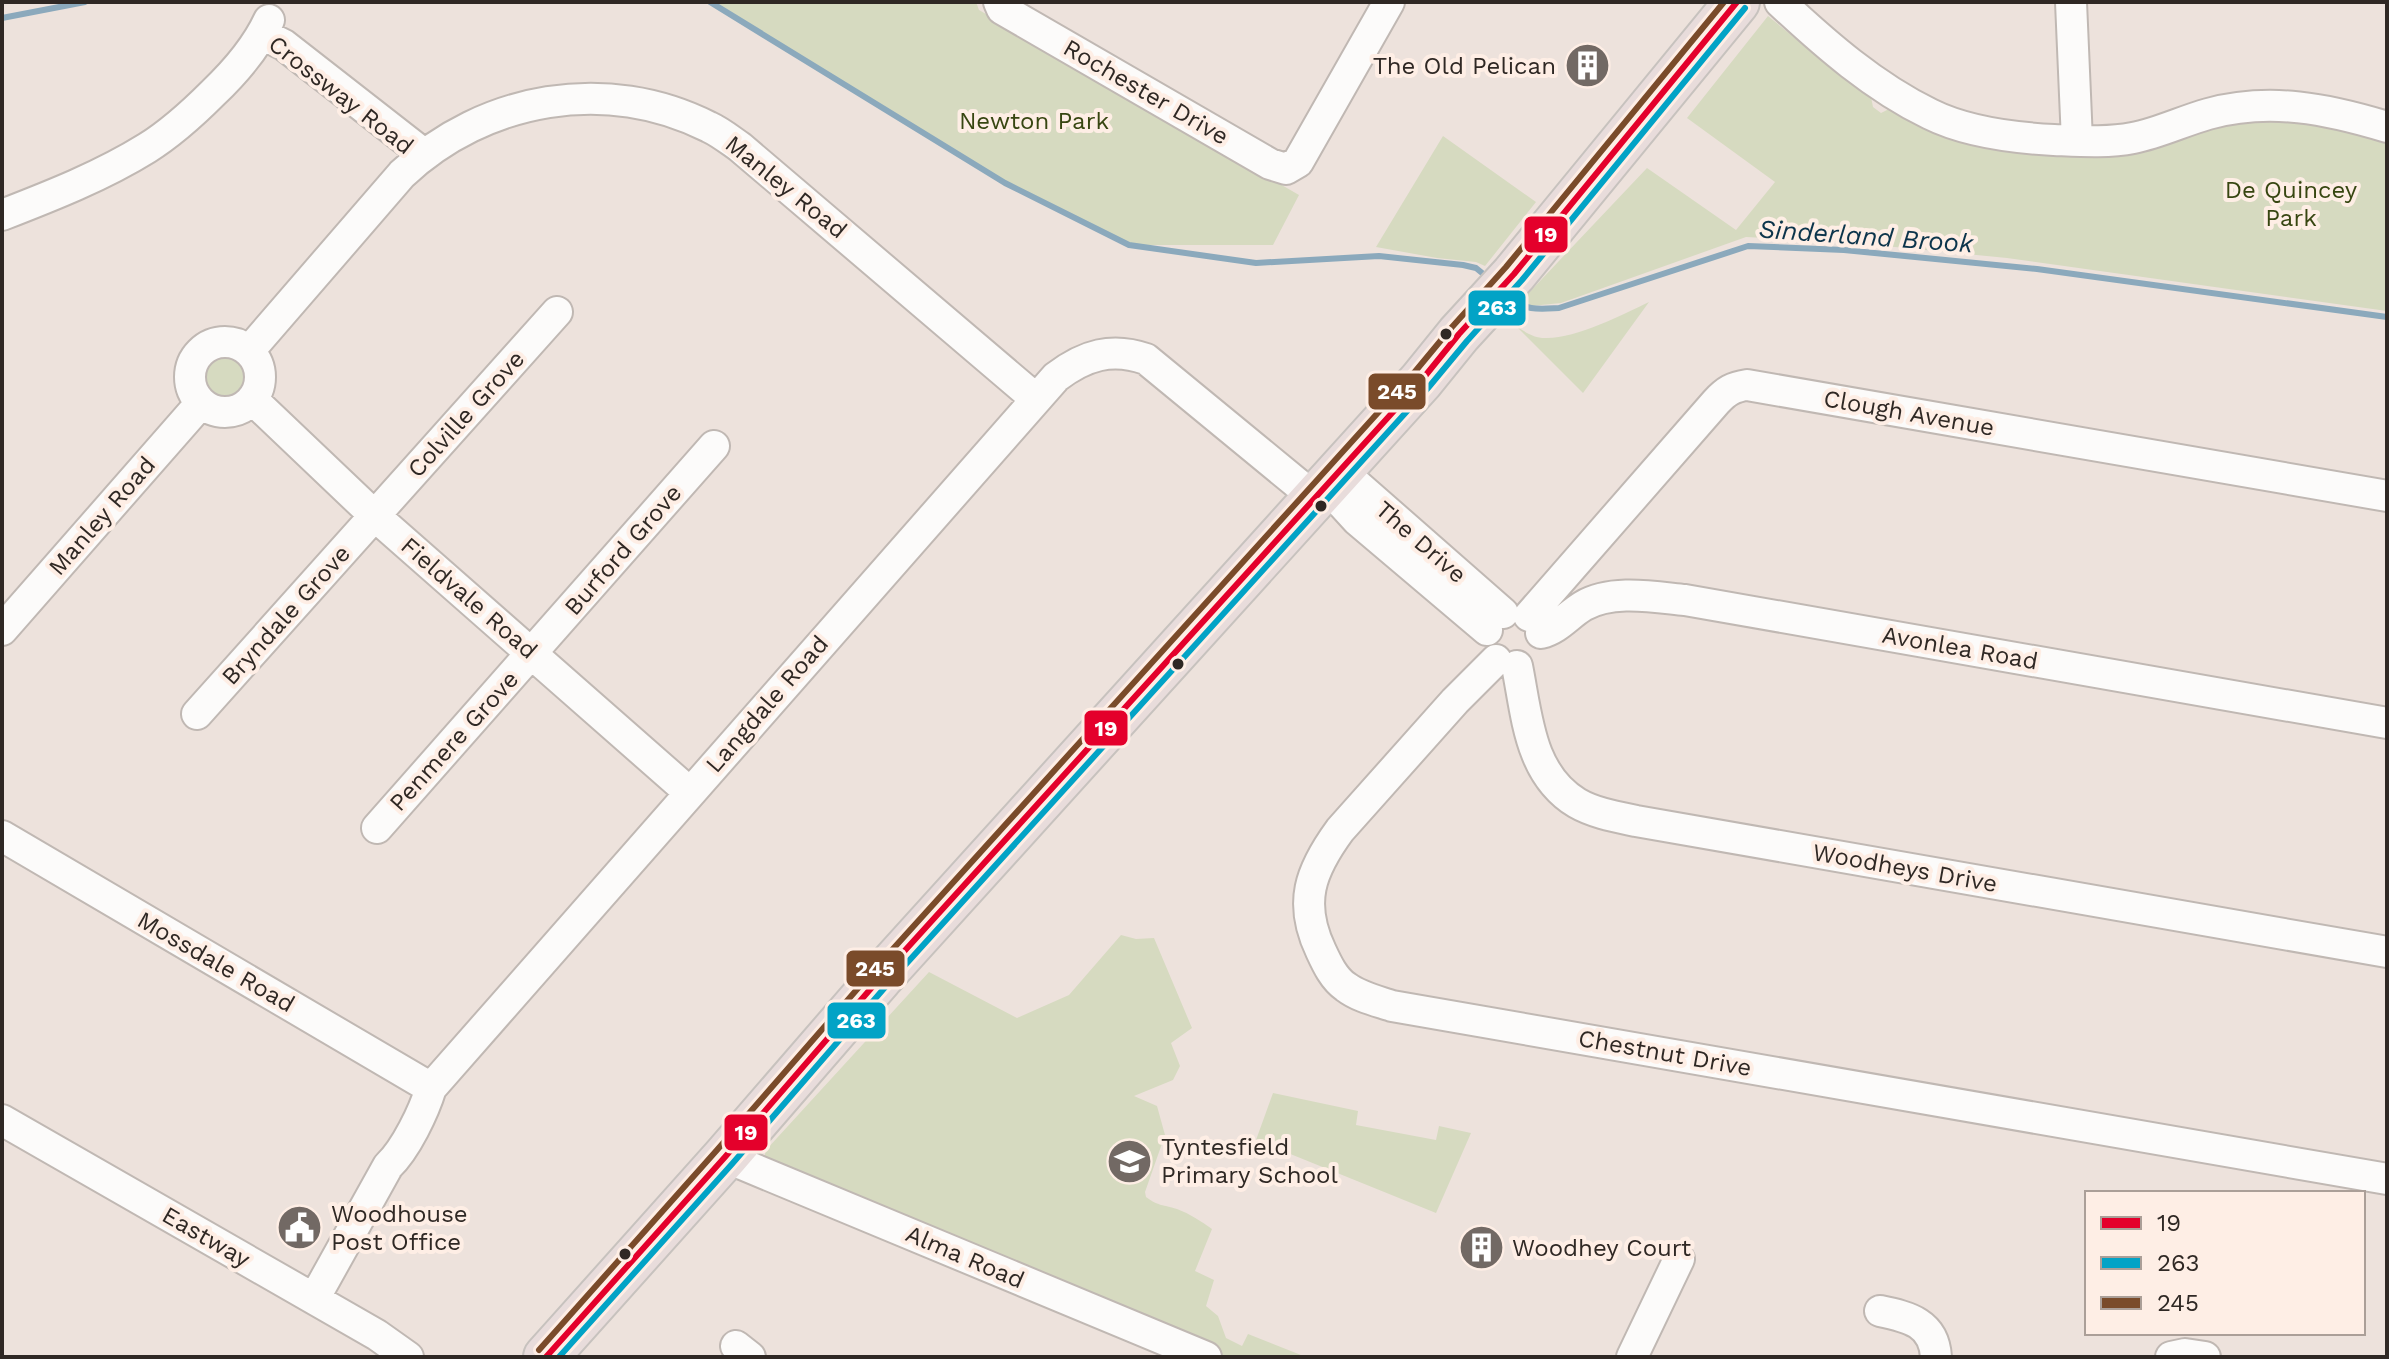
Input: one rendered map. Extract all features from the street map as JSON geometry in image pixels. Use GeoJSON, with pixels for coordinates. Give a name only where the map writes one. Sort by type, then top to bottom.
{"type":"FeatureCollection","features":[{"type":"Feature","properties":{"kind":"highway"},"geometry":{"type":"LineString","coordinates":[[546,1357],[880,978],[1319,494],[1502,287],[1737,2]]}},
{"type":"Feature","properties":{"kind":"street","name":"Rochester Drive"},"geometry":{"type":"LineString","coordinates":[[998,2],[1002,9],[1270,164],[1286,169],[1298,162],[1382,4]]}},
{"type":"Feature","properties":{"kind":"street"},"geometry":{"type":"LineString","coordinates":[[1780,2],[1823,43],[1891,91],[1932,115],[1975,129],[2019,138],[2077,141],[2132,138],[2211,113],[2262,106],[2339,113],[2387,127]]}},
{"type":"Feature","properties":{"kind":"street"},"geometry":{"type":"LineString","coordinates":[[2071,2],[2077,141]]}},
{"type":"Feature","properties":{"kind":"street","name":"Crossway Road"},"geometry":{"type":"LineString","coordinates":[[2,215],[100,174],[148,148],[190,116],[231,76],[266,27],[284,45],[416,148],[420,157]]}},
{"type":"Feature","properties":{"kind":"street","name":"Manley Road"},"geometry":{"type":"LineString","coordinates":[[249,351],[402,174],[445,139],[476,122],[545,101],[607,99],[643,103],[680,113],[712,128],[740,147],[1036,399]]}},
{"type":"Feature","properties":{"kind":"street","name":"Colville Grove"},"geometry":{"type":"LineString","coordinates":[[375,516],[557,312]]}},
{"type":"Feature","properties":{"kind":"street"},"geometry":{"type":"LineString","coordinates":[[226,342],[238,344],[249,351],[259,369],[257,390],[252,399],[243,407],[221,412],[201,403],[190,381],[190,369],[203,349],[214,343],[226,342]]}},
{"type":"Feature","properties":{"kind":"street","name":"Langdale Road"},"geometry":{"type":"LineString","coordinates":[[314,1299],[388,1166],[397,1158],[427,1102],[431,1088],[689,792],[1064,371],[1092,355],[1113,352],[1146,359],[1319,494]]}},
{"type":"Feature","properties":{"kind":"street","name":"Clough Avenue"},"geometry":{"type":"LineString","coordinates":[[1506,663],[1531,660],[1541,641],[1515,623],[1725,392],[1735,387],[1747,385],[2387,496]]}},
{"type":"Feature","properties":{"kind":"street","name":"Fieldvale Road"},"geometry":{"type":"LineString","coordinates":[[252,399],[375,516],[689,792]]}},
{"type":"Feature","properties":{"kind":"street","name":"Manley Road"},"geometry":{"type":"LineString","coordinates":[[2,630],[201,403]]}},
{"type":"Feature","properties":{"kind":"street","name":"Burford Grove"},"geometry":{"type":"LineString","coordinates":[[532,654],[714,446]]}},
{"type":"Feature","properties":{"kind":"street","name":"The Drive"},"geometry":{"type":"LineString","coordinates":[[1319,494],[1320,515],[1357,520]]}},
{"type":"Feature","properties":{"kind":"street","name":"The Drive"},"geometry":{"type":"LineString","coordinates":[[1319,494],[1515,623]]}},
{"type":"Feature","properties":{"kind":"street","name":"The Drive"},"geometry":{"type":"LineString","coordinates":[[1319,494],[1515,623]]}},
{"type":"Feature","properties":{"kind":"street","name":"Bryndale Grove"},"geometry":{"type":"LineString","coordinates":[[197,714],[375,516]]}},
{"type":"Feature","properties":{"kind":"street","name":"Avonlea Road"},"geometry":{"type":"LineString","coordinates":[[1515,623],[1551,631],[1585,605],[1602,599],[1670,599],[2387,723]]}},
{"type":"Feature","properties":{"kind":"street","name":"Woodheys Drive"},"geometry":{"type":"LineString","coordinates":[[1515,623],[1487,647],[1506,663],[1538,759],[1560,789],[1578,804],[1636,821],[2387,952]]}},
{"type":"Feature","properties":{"kind":"street","name":"Penmere Grove"},"geometry":{"type":"LineString","coordinates":[[377,828],[532,654]]}},
{"type":"Feature","properties":{"kind":"street","name":"Chestnut Drive"},"geometry":{"type":"LineString","coordinates":[[1506,663],[1455,701],[1323,853],[1309,889],[1309,914],[1325,960],[1345,986],[1392,1006],[2387,1179]]}},
{"type":"Feature","properties":{"kind":"street","name":"Mossdale Road"},"geometry":{"type":"LineString","coordinates":[[2,836],[431,1088]]}},
{"type":"Feature","properties":{"kind":"street","name":"Eastway"},"geometry":{"type":"LineString","coordinates":[[2,1120],[377,1335],[408,1357]]}},
{"type":"Feature","properties":{"kind":"street","name":"Alma Road"},"geometry":{"type":"LineString","coordinates":[[725,1157],[1206,1357]]}},
{"type":"Feature","properties":{"kind":"street"},"geometry":{"type":"LineString","coordinates":[[1632,1357],[1679,1259]]}},
{"type":"Feature","properties":{"kind":"street"},"geometry":{"type":"LineString","coordinates":[[1880,1311],[1907,1317],[1925,1328],[1935,1344],[1936,1357]]}},
{"type":"Feature","properties":{"kind":"street"},"geometry":{"type":"LineString","coordinates":[[2171,1357],[2185,1354],[2205,1357]]}},
{"type":"Feature","properties":{"kind":"green space","name":"Newton Park"},"geometry":{"type":"Polygon","coordinates":[[[710,2],[976,2],[979,10],[1299,195],[1273,245],[1129,245],[1005,183],[710,2]]]}},
{"type":"Feature","properties":{"kind":"green space","name":"De Quincey Park"},"geometry":{"type":"Polygon","coordinates":[[[1768,16],[1871,97],[1873,107],[1881,113],[1891,108],[2000,149],[2266,112],[2387,131],[2387,311],[2007,258],[1844,242],[1746,237],[1561,303],[1531,306],[1522,300],[1647,168],[1736,230],[1775,182],[1687,118],[1768,16]]]}},
{"type":"Feature","properties":{"kind":"green space"},"geometry":{"type":"Polygon","coordinates":[[[1443,136],[1536,202],[1485,266],[1376,247],[1443,136]]]}},
{"type":"Feature","properties":{"kind":"green space"},"geometry":{"type":"Polygon","coordinates":[[[1649,302],[1583,393],[1516,326],[1537,337],[1570,335],[1649,302]]]}},
{"type":"Feature","properties":{"kind":"green space"},"geometry":{"type":"Polygon","coordinates":[[[227,354],[243,361],[250,377],[243,393],[227,400],[211,393],[204,377],[211,361],[227,354]]]}},
{"type":"Feature","properties":{"kind":"green space"},"geometry":{"type":"Polygon","coordinates":[[[1121,935],[1136,939],[1154,938],[1192,1028],[1171,1043],[1180,1066],[1173,1080],[1134,1096],[1157,1106],[1165,1135],[1145,1192],[1146,1197],[1186,1213],[1212,1229],[1195,1271],[1214,1280],[1206,1306],[1218,1316],[1226,1338],[1242,1346],[1248,1334],[1300,1357],[1228,1357],[769,1165],[764,1158],[766,1150],[929,972],[1017,1018],[1069,995],[1121,935]]]}},
{"type":"Feature","properties":{"kind":"green space"},"geometry":{"type":"Polygon","coordinates":[[[1273,1093],[1358,1111],[1356,1125],[1436,1140],[1439,1126],[1471,1133],[1436,1213],[1256,1140],[1273,1093]]]}},
{"type":"Feature","properties":{"kind":"waterway","name":"Sinderland Brook"},"geometry":{"type":"LineString","coordinates":[[2,18],[85,2]]}},
{"type":"Feature","properties":{"kind":"waterway","name":"Sinderland Brook"},"geometry":{"type":"LineString","coordinates":[[710,2],[1005,183],[1129,245],[1256,263],[1379,256],[1463,265],[1476,268],[1487,277]]}},
{"type":"Feature","properties":{"kind":"waterway","name":"Sinderland Brook"},"geometry":{"type":"LineString","coordinates":[[1511,298],[1528,307],[1559,308],[1748,246],[1844,250],[2037,269],[2387,317]]}},
{"type":"Feature","properties":{"kind":"transit line","name":"245"},"geometry":{"type":"LineString","coordinates":[[539,1350],[873,971],[1413,374],[1506,267],[1724,2]]}},
{"type":"Feature","properties":{"kind":"transit line","name":"19"},"geometry":{"type":"LineString","coordinates":[[546,1357],[880,978],[1421,381],[1514,274],[1737,2]]}},
{"type":"Feature","properties":{"kind":"transit line","name":"263"},"geometry":{"type":"LineString","coordinates":[[559,1357],[887,985],[1428,388],[1522,280],[1745,8]]}},
{"type":"Feature","properties":{"kind":"place","name":"The Old Pelican"},"geometry":{"type":"Point","coordinates":[1587,66]}},
{"type":"Feature","properties":{"kind":"place","name":"Tyntesfield Primary School"},"geometry":{"type":"Point","coordinates":[1130,1161]}},
{"type":"Feature","properties":{"kind":"place","name":"Woodhouse Post Office"},"geometry":{"type":"Point","coordinates":[300,1228]}},
{"type":"Feature","properties":{"kind":"place","name":"Woodhey Court"},"geometry":{"type":"Point","coordinates":[1481,1248]}}]}
